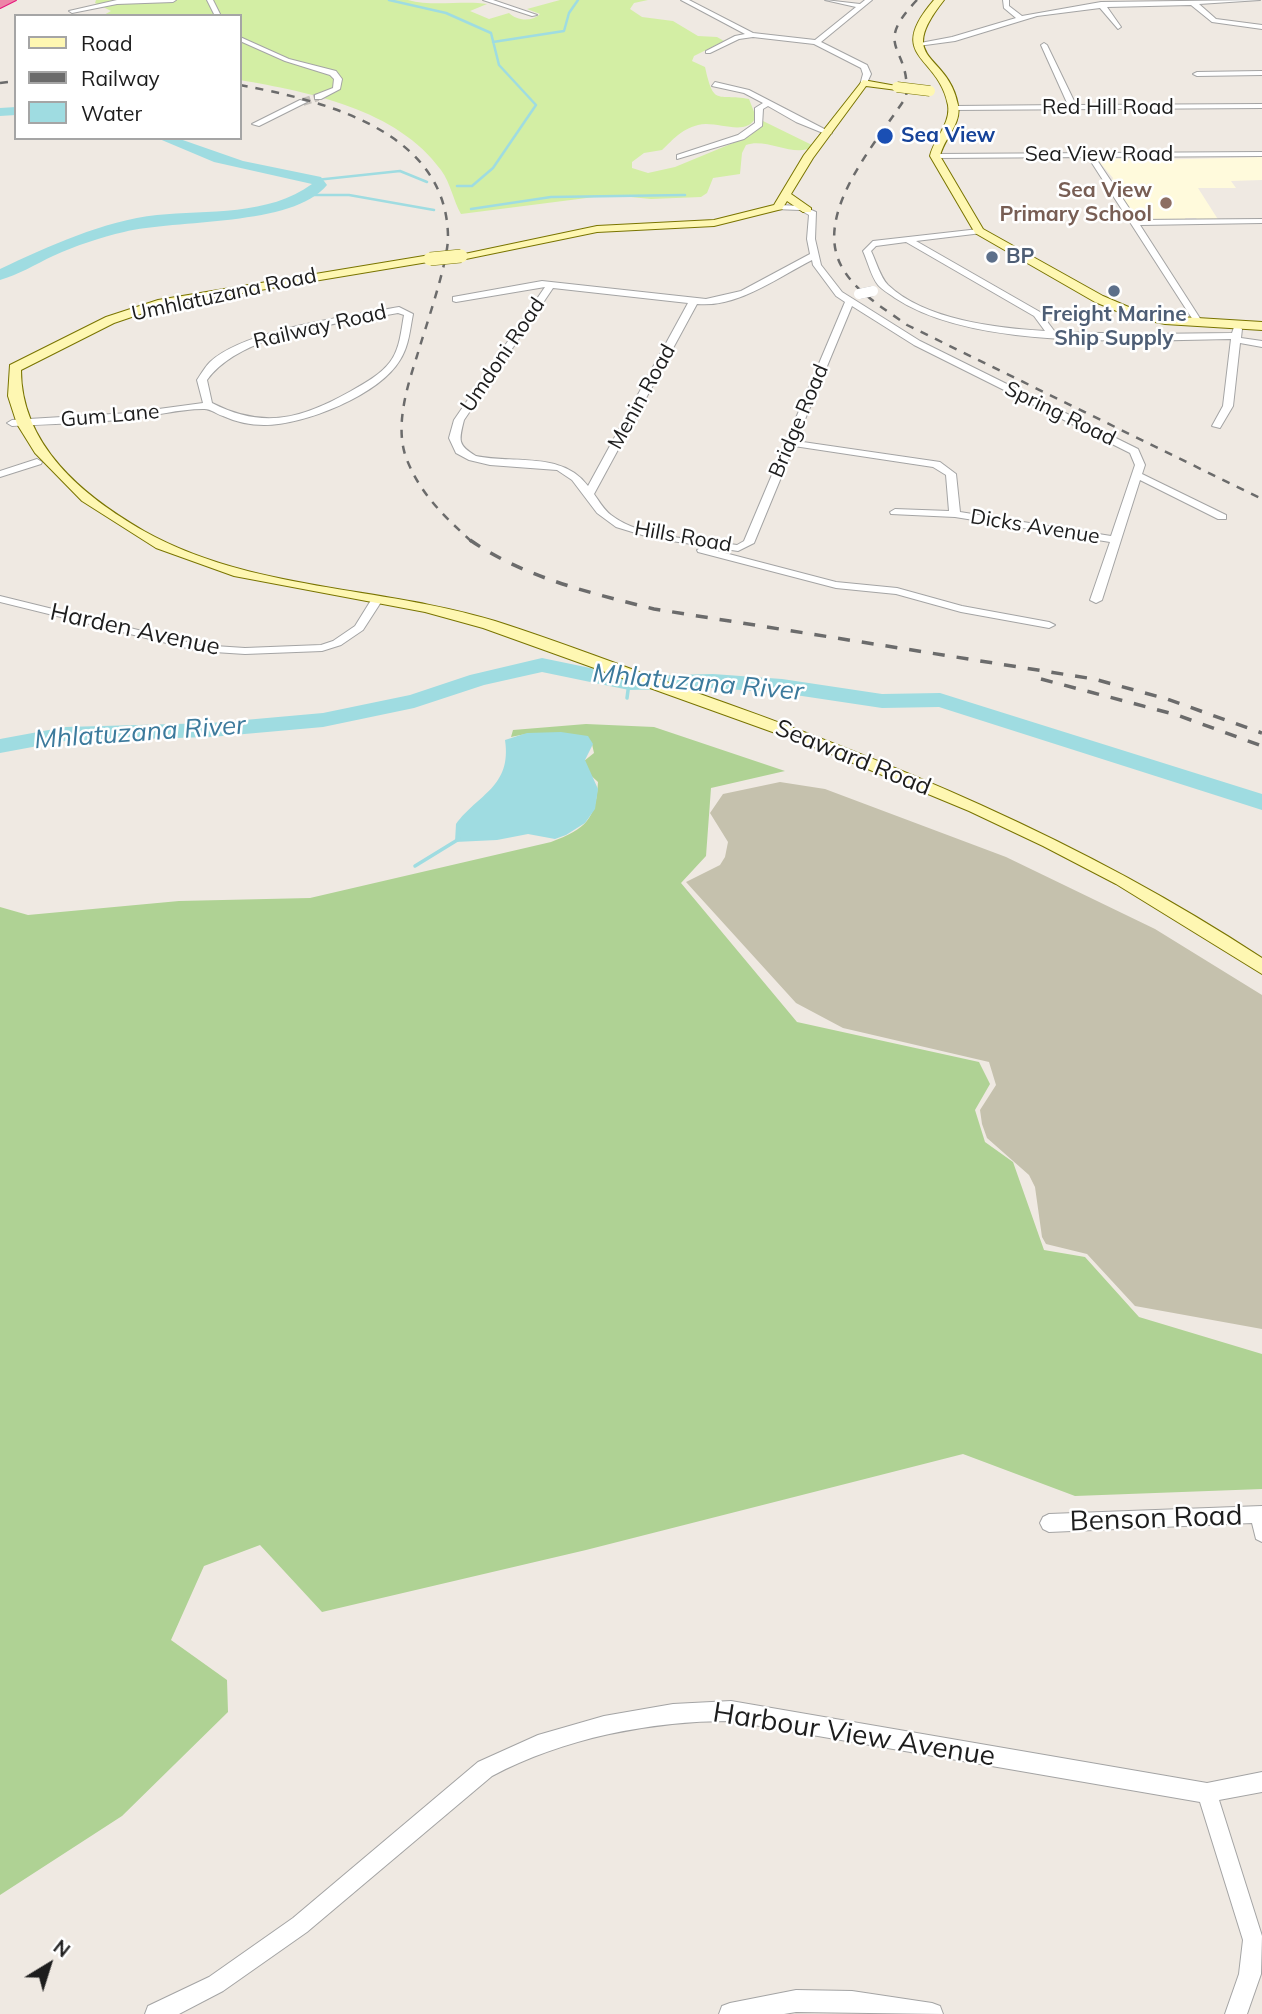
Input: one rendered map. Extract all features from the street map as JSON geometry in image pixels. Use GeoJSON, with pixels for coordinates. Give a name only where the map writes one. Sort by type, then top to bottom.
{"type":"FeatureCollection","features":[{"type":"Feature","properties":{"kind":"highway"},"geometry":{"type":"LineString","coordinates":[[0,4],[10,0]]}},
{"type":"Feature","properties":{"kind":"street"},"geometry":{"type":"LineString","coordinates":[[72,11],[109,3],[173,0]]}},
{"type":"Feature","properties":{"kind":"street"},"geometry":{"type":"LineString","coordinates":[[486,0],[534,15]]}},
{"type":"Feature","properties":{"kind":"street"},"geometry":{"type":"LineString","coordinates":[[684,0],[753,35]]}},
{"type":"Feature","properties":{"kind":"street"},"geometry":{"type":"LineString","coordinates":[[828,0],[860,6]]}},
{"type":"Feature","properties":{"kind":"street"},"geometry":{"type":"LineString","coordinates":[[816,43],[869,0]]}},
{"type":"Feature","properties":{"kind":"street"},"geometry":{"type":"LineString","coordinates":[[939,0],[920,23],[918,44],[954,108],[953,121],[938,145],[935,156],[979,231],[1111,304],[1151,318],[1199,323],[1233,331],[1262,344]]}},
{"type":"Feature","properties":{"kind":"street"},"geometry":{"type":"LineString","coordinates":[[1006,0],[1006,7],[1020,18]]}},
{"type":"Feature","properties":{"kind":"street"},"geometry":{"type":"LineString","coordinates":[[918,44],[958,39],[1020,18],[1101,5],[1257,0]]}},
{"type":"Feature","properties":{"kind":"street"},"geometry":{"type":"LineString","coordinates":[[1193,3],[1203,14],[1214,20],[1262,27]]}},
{"type":"Feature","properties":{"kind":"street"},"geometry":{"type":"LineString","coordinates":[[1101,5],[1118,27]]}},
{"type":"Feature","properties":{"kind":"street"},"geometry":{"type":"LineString","coordinates":[[708,52],[737,37],[753,35],[816,43],[864,67],[867,74],[863,83],[779,207]]}},
{"type":"Feature","properties":{"kind":"street"},"geometry":{"type":"LineString","coordinates":[[242,39],[287,60],[333,73],[338,79],[336,89],[318,97]]}},
{"type":"Feature","properties":{"kind":"street"},"geometry":{"type":"LineString","coordinates":[[1044,45],[1073,107]]}},
{"type":"Feature","properties":{"kind":"street"},"geometry":{"type":"LineString","coordinates":[[1197,74],[1262,73]]}},
{"type":"Feature","properties":{"kind":"street"},"geometry":{"type":"LineString","coordinates":[[863,83],[949,95]]}},
{"type":"Feature","properties":{"kind":"street"},"geometry":{"type":"LineString","coordinates":[[715,84],[747,89],[805,125],[828,133]]}},
{"type":"Feature","properties":{"kind":"street"},"geometry":{"type":"LineString","coordinates":[[256,124],[303,102]]}},
{"type":"Feature","properties":{"kind":"street"},"geometry":{"type":"LineString","coordinates":[[680,157],[749,132],[759,124],[759,108],[768,103]]}},
{"type":"Feature","properties":{"kind":"street","name":"Red Hill Road"},"geometry":{"type":"LineString","coordinates":[[954,108],[1262,106]]}},
{"type":"Feature","properties":{"kind":"street","name":"Sea View Road"},"geometry":{"type":"LineString","coordinates":[[935,156],[1262,154]]}},
{"type":"Feature","properties":{"kind":"street"},"geometry":{"type":"LineString","coordinates":[[1090,155],[1199,323]]}},
{"type":"Feature","properties":{"kind":"street"},"geometry":{"type":"LineString","coordinates":[[785,195],[814,217],[811,239],[814,255],[832,288],[855,297],[884,288]]}},
{"type":"Feature","properties":{"kind":"street","name":"Umhlatuzana Road"},"geometry":{"type":"LineString","coordinates":[[377,599],[289,585],[195,560],[129,528],[37,462],[12,423],[7,409],[8,390],[16,368],[110,320],[191,298],[461,256],[597,229],[714,223],[779,207],[807,210]]}},
{"type":"Feature","properties":{"kind":"street"},"geometry":{"type":"LineString","coordinates":[[1134,223],[1262,221]]}},
{"type":"Feature","properties":{"kind":"street"},"geometry":{"type":"LineString","coordinates":[[979,231],[906,239],[868,247],[868,266],[884,288],[917,311],[945,320],[997,330],[1052,334],[1233,331],[1262,326]]}},
{"type":"Feature","properties":{"kind":"street"},"geometry":{"type":"LineString","coordinates":[[906,239],[1037,314],[1052,334]]}},
{"type":"Feature","properties":{"kind":"street"},"geometry":{"type":"LineString","coordinates":[[456,299],[520,286],[551,285],[693,302],[744,293],[814,255]]}},
{"type":"Feature","properties":{"kind":"street","name":"Umdoni Road"},"geometry":{"type":"LineString","coordinates":[[456,426],[551,285]]}},
{"type":"Feature","properties":{"kind":"street","name":"Bridge Road"},"geometry":{"type":"LineString","coordinates":[[749,543],[855,297]]}},
{"type":"Feature","properties":{"kind":"street","name":"Spring Road"},"geometry":{"type":"LineString","coordinates":[[855,297],[917,343],[1122,444],[1139,458],[1137,475],[1096,600]]}},
{"type":"Feature","properties":{"kind":"street","name":"Menin Road"},"geometry":{"type":"LineString","coordinates":[[590,492],[693,302]]}},
{"type":"Feature","properties":{"kind":"street","name":"Railway Road"},"geometry":{"type":"LineString","coordinates":[[403,310],[409,313],[400,353],[394,364],[371,383],[321,412],[296,420],[268,422],[233,416],[208,405],[202,380],[205,372],[231,350],[257,340],[386,312],[403,310]]}},
{"type":"Feature","properties":{"kind":"street"},"geometry":{"type":"LineString","coordinates":[[1233,331],[1262,317]]}},
{"type":"Feature","properties":{"kind":"street"},"geometry":{"type":"LineString","coordinates":[[1217,426],[1228,406],[1233,331]]}},
{"type":"Feature","properties":{"kind":"street","name":"Gum Lane"},"geometry":{"type":"LineString","coordinates":[[12,423],[130,416],[208,405]]}},
{"type":"Feature","properties":{"kind":"street","name":"Hills Road"},"geometry":{"type":"LineString","coordinates":[[456,426],[457,442],[466,456],[490,464],[555,466],[571,474],[590,492],[594,503],[610,519],[634,530],[738,548],[749,543]]}},
{"type":"Feature","properties":{"kind":"street","name":"Dicks Avenue"},"geometry":{"type":"LineString","coordinates":[[791,443],[936,464],[951,474],[955,514]]}},
{"type":"Feature","properties":{"kind":"street"},"geometry":{"type":"LineString","coordinates":[[0,474],[37,462]]}},
{"type":"Feature","properties":{"kind":"street"},"geometry":{"type":"LineString","coordinates":[[1137,475],[1222,517]]}},
{"type":"Feature","properties":{"kind":"street","name":"Dicks Avenue"},"geometry":{"type":"LineString","coordinates":[[895,512],[955,514],[1115,540]]}},
{"type":"Feature","properties":{"kind":"street"},"geometry":{"type":"LineString","coordinates":[[672,537],[698,550],[836,585],[897,592],[961,610],[1049,625]]}},
{"type":"Feature","properties":{"kind":"street","name":"Harden Avenue"},"geometry":{"type":"LineString","coordinates":[[0,599],[199,648],[245,651],[322,648],[337,643],[359,628],[377,599]]}},
{"type":"Feature","properties":{"kind":"street","name":"Seaward Road"},"geometry":{"type":"LineString","coordinates":[[377,599],[433,608],[511,633],[867,761],[1036,834],[1149,895],[1262,967]]}},
{"type":"Feature","properties":{"kind":"street","name":"Benson Road"},"geometry":{"type":"LineString","coordinates":[[1049,1523],[1261,1521]]}},
{"type":"Feature","properties":{"kind":"street","name":"Harbour View Avenue"},"geometry":{"type":"LineString","coordinates":[[156,2014],[216,1984],[300,1925],[485,1769],[511,1753],[675,1713],[699,1710],[742,1713],[1208,1793],[1262,1782]]}},
{"type":"Feature","properties":{"kind":"street"},"geometry":{"type":"LineString","coordinates":[[1208,1793],[1254,1940],[1250,1974],[1236,2014]]}},
{"type":"Feature","properties":{"kind":"street"},"geometry":{"type":"LineString","coordinates":[[730,2014],[796,2001],[852,2002],[932,2014]]}},
{"type":"Feature","properties":{"kind":"shaded area","name":"Sea View Primary School"},"geometry":{"type":"Polygon","coordinates":[[[1262,157],[1262,180],[1231,181],[1236,188],[1198,188],[1219,221],[1185,218],[1186,221],[1137,221],[1111,183],[1113,178],[1096,158],[1150,160],[1262,157]]]}},
{"type":"Feature","properties":{"kind":"shaded area"},"geometry":{"type":"Polygon","coordinates":[[[780,782],[825,789],[1006,857],[1155,929],[1262,995],[1262,1329],[1135,1306],[1087,1254],[1046,1244],[1042,1237],[1035,1187],[1029,1175],[987,1138],[982,1124],[980,1110],[996,1085],[989,1062],[843,1028],[796,1003],[686,882],[720,865],[725,857],[728,842],[710,813],[723,794],[780,782]]]}},
{"type":"Feature","properties":{"kind":"green space"},"geometry":{"type":"Polygon","coordinates":[[[96,0],[408,0],[487,4],[470,11],[489,19],[509,13],[524,20],[540,14],[527,9],[560,0],[648,0],[634,3],[630,9],[642,17],[673,21],[698,36],[717,37],[724,41],[694,56],[692,61],[705,67],[714,93],[723,97],[749,99],[756,117],[745,126],[706,124],[686,129],[662,150],[644,153],[632,162],[632,168],[648,173],[675,167],[750,136],[763,121],[814,146],[798,150],[754,143],[746,145],[742,153],[740,174],[713,178],[707,193],[701,197],[651,199],[610,195],[461,214],[441,170],[423,149],[401,132],[350,107],[294,91],[242,80],[242,14],[106,14],[111,11],[95,3],[96,0]]]}},
{"type":"Feature","properties":{"kind":"green space"},"geometry":{"type":"Polygon","coordinates":[[[586,724],[654,727],[785,771],[711,788],[706,856],[681,883],[797,1022],[979,1062],[990,1084],[975,1110],[985,1142],[1013,1162],[1044,1250],[1085,1257],[1139,1317],[1262,1354],[1262,1489],[1075,1496],[963,1454],[586,1550],[322,1612],[260,1545],[204,1566],[171,1640],[227,1680],[228,1712],[122,1816],[0,1895],[0,907],[28,915],[179,901],[310,898],[551,842],[581,827],[595,805],[598,782],[585,770],[584,761],[594,753],[592,744],[552,733],[511,737],[513,730],[586,724]]]}},
{"type":"Feature","properties":{"kind":"water"},"geometry":{"type":"Polygon","coordinates":[[[561,732],[588,736],[593,744],[585,760],[598,789],[595,809],[585,823],[555,839],[528,834],[497,840],[455,842],[456,824],[491,788],[503,769],[505,740],[527,733],[561,732]]]}},
{"type":"Feature","properties":{"kind":"waterway"},"geometry":{"type":"LineString","coordinates":[[389,0],[446,13],[491,33],[493,42]]}},
{"type":"Feature","properties":{"kind":"waterway"},"geometry":{"type":"LineString","coordinates":[[493,42],[564,31],[569,13],[578,0]]}},
{"type":"Feature","properties":{"kind":"waterway"},"geometry":{"type":"LineString","coordinates":[[457,186],[472,186],[493,168],[536,105],[499,65],[493,42]]}},
{"type":"Feature","properties":{"kind":"waterway","name":"Mhlatuzana River"},"geometry":{"type":"LineString","coordinates":[[0,112],[14,111]]}},
{"type":"Feature","properties":{"kind":"waterway","name":"Mhlatuzana River"},"geometry":{"type":"LineString","coordinates":[[0,275],[51,251],[116,229],[156,220],[206,219],[299,201],[320,185],[316,180],[219,159],[168,140]]}},
{"type":"Feature","properties":{"kind":"waterway"},"geometry":{"type":"LineString","coordinates":[[316,180],[400,171],[427,182]]}},
{"type":"Feature","properties":{"kind":"waterway"},"geometry":{"type":"LineString","coordinates":[[306,195],[349,195],[434,210]]}},
{"type":"Feature","properties":{"kind":"waterway"},"geometry":{"type":"LineString","coordinates":[[471,209],[551,197],[685,195]]}},
{"type":"Feature","properties":{"kind":"waterway","name":"Mhlatuzana River"},"geometry":{"type":"LineString","coordinates":[[0,746],[65,734],[211,730],[323,720],[414,701],[478,680],[542,665],[629,683],[713,681],[782,686],[882,701],[940,700],[1262,802]]}},
{"type":"Feature","properties":{"kind":"waterway"},"geometry":{"type":"LineString","coordinates":[[627,698],[629,683]]}},
{"type":"Feature","properties":{"kind":"waterway"},"geometry":{"type":"LineString","coordinates":[[415,866],[459,839]]}},
{"type":"Feature","properties":{"kind":"tunnel"},"geometry":{"type":"LineString","coordinates":[[303,102],[318,97]]}},
{"type":"Feature","properties":{"kind":"railway"},"geometry":{"type":"LineString","coordinates":[[917,0],[903,16],[894,39],[904,67],[906,97],[852,179],[841,202],[835,226],[835,248],[849,278],[872,300],[907,325],[1262,499]]}},
{"type":"Feature","properties":{"kind":"railway"},"geometry":{"type":"LineString","coordinates":[[0,83],[14,81]]}},
{"type":"Feature","properties":{"kind":"railway"},"geometry":{"type":"LineString","coordinates":[[242,85],[308,101],[343,112],[376,127],[404,147],[427,171],[442,201],[448,237],[447,249],[406,394],[402,421],[403,448],[413,473],[427,495],[472,542]]}},
{"type":"Feature","properties":{"kind":"railway"},"geometry":{"type":"LineString","coordinates":[[470,540],[513,565],[559,583],[654,609],[1094,679],[1167,699],[1262,733]]}},
{"type":"Feature","properties":{"kind":"railway"},"geometry":{"type":"LineString","coordinates":[[1041,679],[1177,715],[1262,746]]}},
{"type":"Feature","properties":{"kind":"place","name":"Sea View"},"geometry":{"type":"Point","coordinates":[885,136]}},
{"type":"Feature","properties":{"kind":"place","name":"Sea View Primary School"},"geometry":{"type":"Point","coordinates":[1166,203]}},
{"type":"Feature","properties":{"kind":"place","name":"BP"},"geometry":{"type":"Point","coordinates":[992,257]}},
{"type":"Feature","properties":{"kind":"place","name":"Freight Marine Ship Supply"},"geometry":{"type":"Point","coordinates":[1114,291]}}]}
